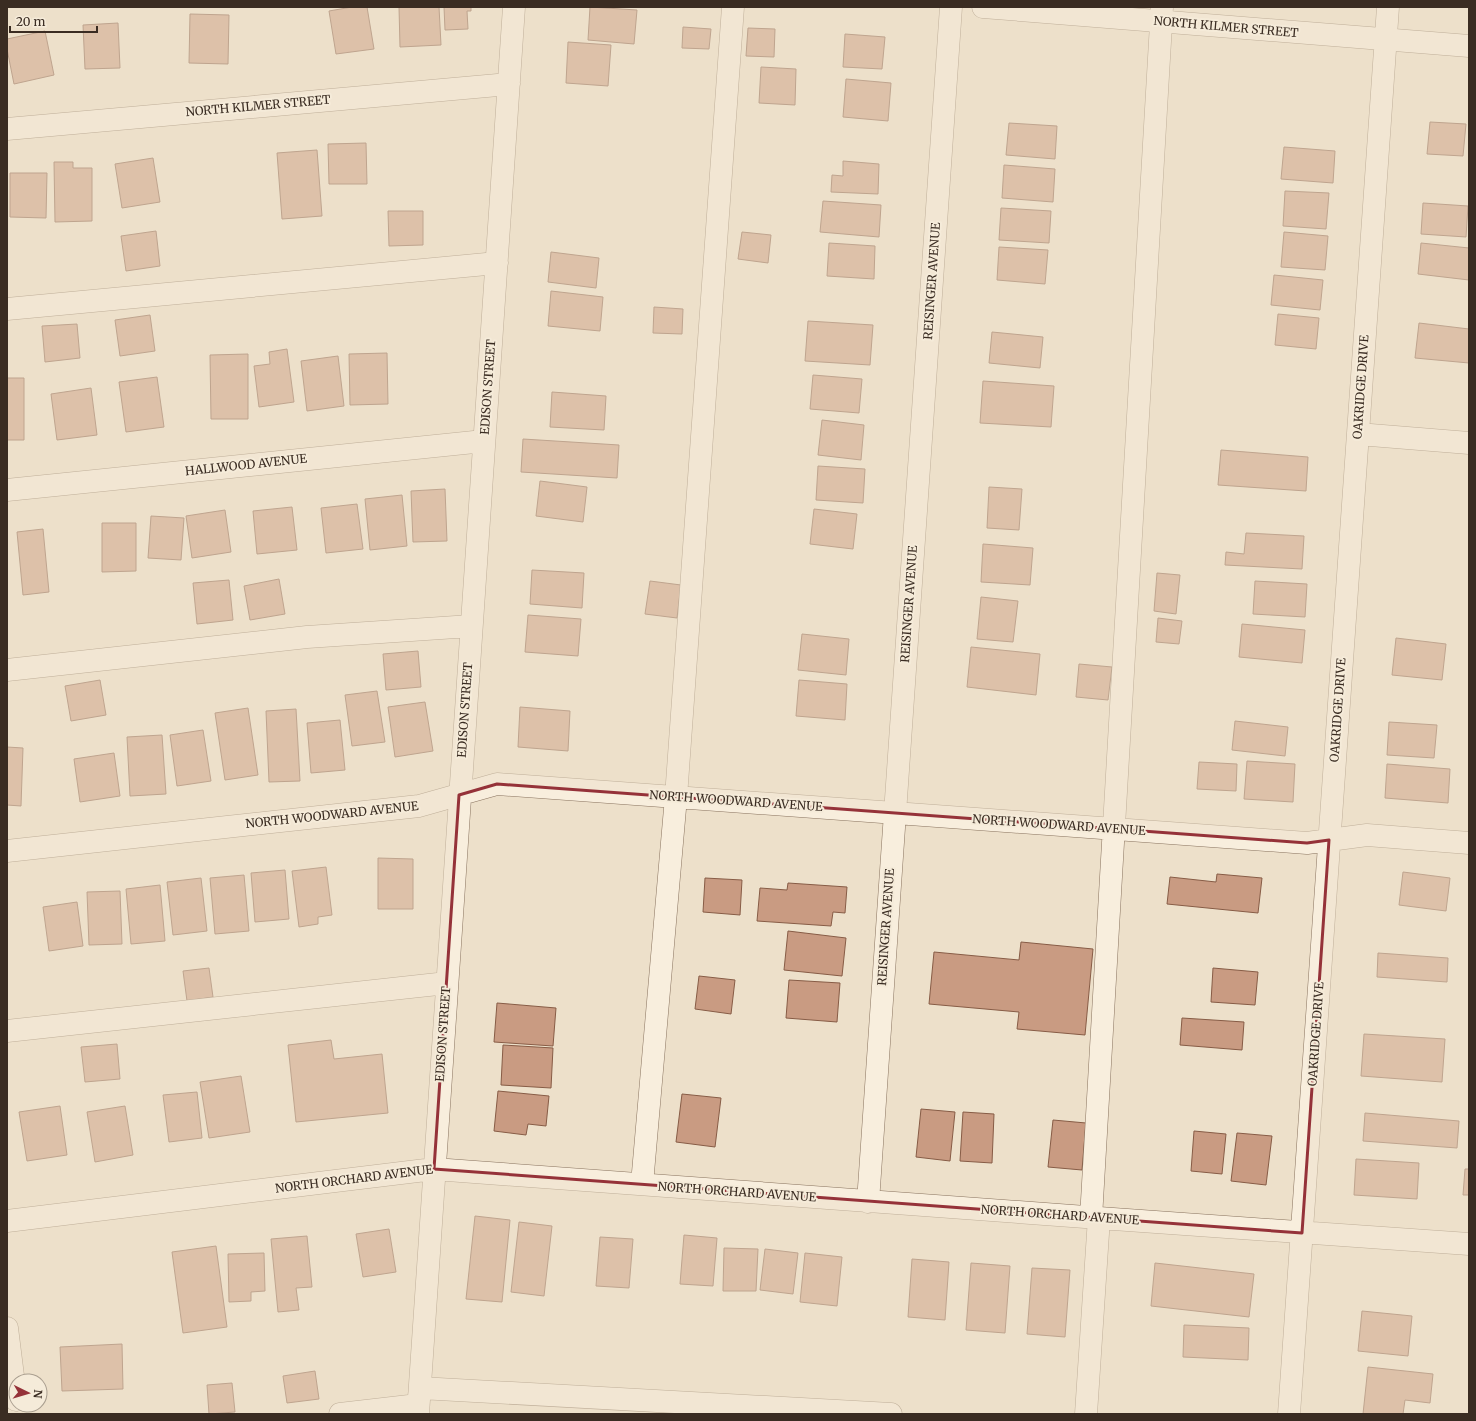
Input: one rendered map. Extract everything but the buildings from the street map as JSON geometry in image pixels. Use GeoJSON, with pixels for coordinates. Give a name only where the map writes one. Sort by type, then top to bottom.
{"type":"FeatureCollection","features":[{"type":"Feature","properties":{"kind":"street","name":"EDISON STREET"},"geometry":{"type":"LineString","coordinates":[[418,1409],[514,7]]}},
{"type":"Feature","properties":{"kind":"street"},"geometry":{"type":"LineString","coordinates":[[642,1184],[676,797],[733,7]]}},
{"type":"Feature","properties":{"kind":"street","name":"REISINGER AVENUE"},"geometry":{"type":"LineString","coordinates":[[868,1202],[951,7]]}},
{"type":"Feature","properties":{"kind":"street","name":"NORTH KILMER STREET"},"geometry":{"type":"LineString","coordinates":[[983,7],[1162,14],[1386,40],[1469,46]]}},
{"type":"Feature","properties":{"kind":"street","name":"OAKRIDGE DRIVE"},"geometry":{"type":"LineString","coordinates":[[1289,1414],[1388,7]]}},
{"type":"Feature","properties":{"kind":"street"},"geometry":{"type":"LineString","coordinates":[[1086,1414],[1114,830],[1162,14]]}},
{"type":"Feature","properties":{"kind":"street","name":"NORTH KILMER STREET"},"geometry":{"type":"LineString","coordinates":[[7,129],[509,84]]}},
{"type":"Feature","properties":{"kind":"street"},"geometry":{"type":"LineString","coordinates":[[7,309],[497,263]]}},
{"type":"Feature","properties":{"kind":"street"},"geometry":{"type":"LineString","coordinates":[[1358,434],[1469,443]]}},
{"type":"Feature","properties":{"kind":"street","name":"HALLWOOD AVENUE"},"geometry":{"type":"LineString","coordinates":[[7,490],[484,441]]}},
{"type":"Feature","properties":{"kind":"street"},"geometry":{"type":"LineString","coordinates":[[7,670],[307,637],[471,626]]}},
{"type":"Feature","properties":{"kind":"street","name":"NORTH WOODWARD AVENUE"},"geometry":{"type":"LineString","coordinates":[[7,851],[419,806],[497,784],[1307,843],[1367,835],[1469,843]]}},
{"type":"Feature","properties":{"kind":"street"},"geometry":{"type":"LineString","coordinates":[[7,1031],[447,984]]}},
{"type":"Feature","properties":{"kind":"street","name":"NORTH ORCHARD AVENUE"},"geometry":{"type":"LineString","coordinates":[[7,1221],[434,1169],[868,1202],[1469,1244]]}},
{"type":"Feature","properties":{"kind":"street"},"geometry":{"type":"LineString","coordinates":[[7,1328],[13,1373]]}},
{"type":"Feature","properties":{"kind":"street"},"geometry":{"type":"LineString","coordinates":[[340,1414],[418,1409],[420,1388],[891,1414]]}},
{"type":"Feature","properties":{"kind":"highlighted area"},"geometry":{"type":"Polygon","coordinates":[[[497,784],[1307,843],[1329,840],[1302,1233],[434,1169],[459,795],[497,784]]]}}]}
